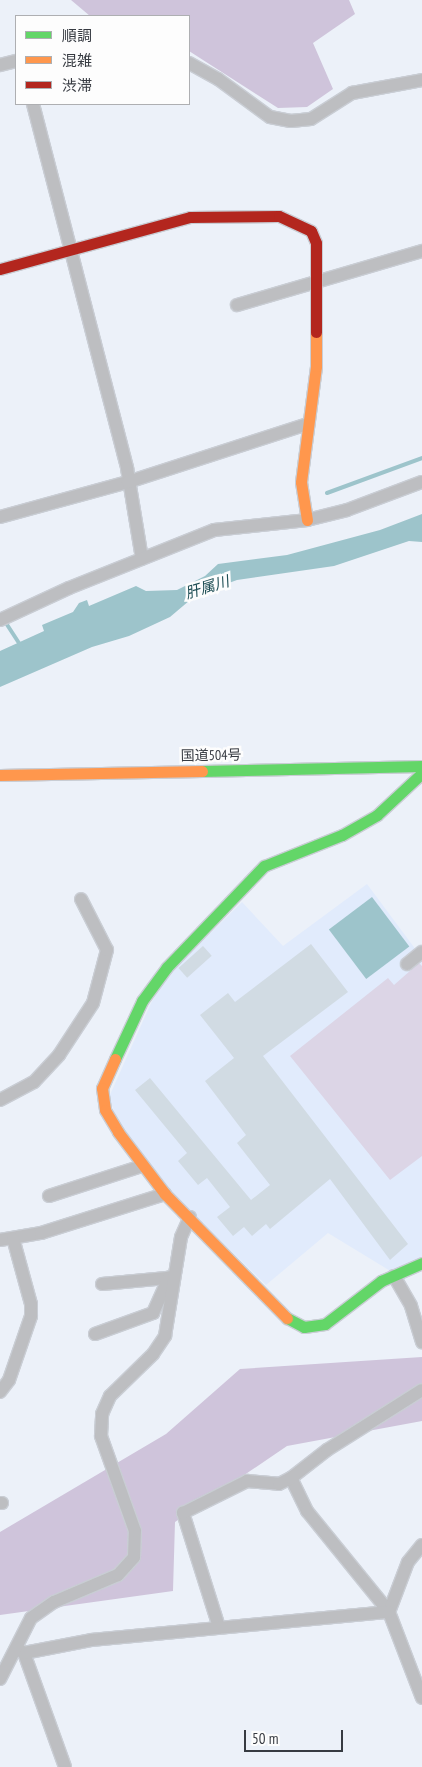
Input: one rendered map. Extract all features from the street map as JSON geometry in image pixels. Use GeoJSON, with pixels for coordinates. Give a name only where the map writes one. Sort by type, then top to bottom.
{"type":"FeatureCollection","features":[{"type":"Feature","properties":{"kind":"main road"},"geometry":{"type":"LineString","coordinates":[[0,269],[190,217],[279,216],[311,231],[316,244],[314,282],[316,366],[301,482],[307,520]]}},
{"type":"Feature","properties":{"kind":"main road","name":"国道504号"},"geometry":{"type":"LineString","coordinates":[[0,775],[422,766]]}},
{"type":"Feature","properties":{"kind":"main road"},"geometry":{"type":"LineString","coordinates":[[422,773],[377,815],[342,835],[264,866],[184,947],[142,1001],[102,1088],[105,1110],[142,1166],[165,1194],[190,1217],[292,1322],[304,1328],[325,1324],[381,1280],[422,1263]]}},
{"type":"Feature","properties":{"kind":"street"},"geometry":{"type":"LineString","coordinates":[[0,65],[15,61]]}},
{"type":"Feature","properties":{"kind":"street"},"geometry":{"type":"LineString","coordinates":[[190,64],[218,79],[270,117],[291,121],[310,119],[352,93],[422,80]]}},
{"type":"Feature","properties":{"kind":"street"},"geometry":{"type":"LineString","coordinates":[[32,105],[128,482],[142,558]]}},
{"type":"Feature","properties":{"kind":"street"},"geometry":{"type":"LineString","coordinates":[[237,305],[422,251]]}},
{"type":"Feature","properties":{"kind":"street"},"geometry":{"type":"LineString","coordinates":[[0,517],[128,482],[308,424]]}},
{"type":"Feature","properties":{"kind":"street"},"geometry":{"type":"LineString","coordinates":[[0,620],[142,558],[214,530],[307,520],[347,510],[422,482]]}},
{"type":"Feature","properties":{"kind":"street"},"geometry":{"type":"LineString","coordinates":[[0,1100],[34,1082],[59,1055],[94,1003],[107,950],[81,899]]}},
{"type":"Feature","properties":{"kind":"street"},"geometry":{"type":"LineString","coordinates":[[407,964],[422,952]]}},
{"type":"Feature","properties":{"kind":"street"},"geometry":{"type":"LineString","coordinates":[[49,1196],[142,1166]]}},
{"type":"Feature","properties":{"kind":"street"},"geometry":{"type":"LineString","coordinates":[[0,1392],[9,1380],[31,1316],[31,1304],[6,1239],[41,1233],[165,1194]]}},
{"type":"Feature","properties":{"kind":"street"},"geometry":{"type":"LineString","coordinates":[[0,1680],[19,1649],[31,1618],[54,1602],[118,1575],[134,1557],[135,1532],[101,1436],[102,1414],[110,1396],[153,1354],[165,1336],[171,1276],[181,1237],[190,1217]]}},
{"type":"Feature","properties":{"kind":"street"},"geometry":{"type":"LineString","coordinates":[[102,1284],[171,1276]]}},
{"type":"Feature","properties":{"kind":"street"},"geometry":{"type":"LineString","coordinates":[[95,1334],[153,1313],[171,1276]]}},
{"type":"Feature","properties":{"kind":"street"},"geometry":{"type":"LineString","coordinates":[[394,1276],[411,1306],[422,1342]]}},
{"type":"Feature","properties":{"kind":"street"},"geometry":{"type":"LineString","coordinates":[[219,1627],[183,1513],[247,1481],[279,1484],[291,1478],[327,1450],[422,1390]]}},
{"type":"Feature","properties":{"kind":"street"},"geometry":{"type":"LineString","coordinates":[[291,1478],[307,1511],[389,1612],[422,1698]]}},
{"type":"Feature","properties":{"kind":"street"},"geometry":{"type":"LineString","coordinates":[[389,1612],[408,1562],[422,1545]]}},
{"type":"Feature","properties":{"kind":"street"},"geometry":{"type":"LineString","coordinates":[[19,1649],[219,1627],[389,1612]]}},
{"type":"Feature","properties":{"kind":"street"},"geometry":{"type":"LineString","coordinates":[[19,1649],[65,1767]]}},
{"type":"Feature","properties":{"kind":"shaded area"},"geometry":{"type":"Polygon","coordinates":[[[71,0],[349,0],[355,14],[313,43],[333,89],[307,107],[278,108],[190,52],[190,15],[89,15],[71,0]]]}},
{"type":"Feature","properties":{"kind":"shaded area"},"geometry":{"type":"Polygon","coordinates":[[[367,884],[422,958],[422,1258],[392,1272],[328,1233],[266,1285],[167,1188],[118,1122],[109,1097],[151,1003],[168,975],[242,902],[283,946],[367,884]]]}},
{"type":"Feature","properties":{"kind":"shaded area"},"geometry":{"type":"Polygon","coordinates":[[[419,963],[422,966],[422,1156],[390,1180],[290,1056],[388,978],[394,985],[419,963]]]}},
{"type":"Feature","properties":{"kind":"shaded area"},"geometry":{"type":"Polygon","coordinates":[[[422,1357],[422,1421],[287,1446],[175,1522],[173,1591],[0,1615],[0,1532],[166,1434],[240,1369],[422,1357]]]}},
{"type":"Feature","properties":{"kind":"water","name":"肝属川"},"geometry":{"type":"Polygon","coordinates":[[[422,514],[422,542],[409,541],[334,566],[237,580],[196,595],[170,617],[129,636],[92,647],[0,687],[0,651],[44,631],[42,625],[73,612],[79,603],[87,600],[89,606],[136,586],[146,591],[177,590],[205,576],[218,564],[287,555],[380,530],[422,514]]]}},
{"type":"Feature","properties":{"kind":"water"},"geometry":{"type":"Polygon","coordinates":[[[372,897],[409,947],[366,979],[329,929],[372,897]]]}},
{"type":"Feature","properties":{"kind":"building"},"geometry":{"type":"Polygon","coordinates":[[[311,944],[348,992],[263,1056],[408,1244],[390,1260],[330,1179],[270,1229],[266,1224],[252,1236],[244,1227],[233,1236],[217,1217],[230,1207],[207,1178],[198,1185],[178,1161],[187,1153],[135,1090],[150,1078],[251,1200],[270,1185],[237,1143],[246,1135],[205,1081],[234,1058],[200,1015],[228,993],[235,1002],[311,944]]]}},
{"type":"Feature","properties":{"kind":"building"},"geometry":{"type":"Polygon","coordinates":[[[203,946],[212,956],[187,978],[178,968],[203,946]]]}},
{"type":"Feature","properties":{"kind":"waterway"},"geometry":{"type":"LineString","coordinates":[[327,493],[422,458]]}},
{"type":"Feature","properties":{"kind":"waterway"},"geometry":{"type":"LineString","coordinates":[[4,620],[21,646]]}},
{"type":"Feature","properties":{"kind":"traffic: fast"},"geometry":{"type":"LineString","coordinates":[[202,771],[422,766]]}},
{"type":"Feature","properties":{"kind":"traffic: fast"},"geometry":{"type":"LineString","coordinates":[[115,1059],[142,1001],[167,967],[264,866],[342,835],[377,815],[422,773]]}},
{"type":"Feature","properties":{"kind":"traffic: fast"},"geometry":{"type":"LineString","coordinates":[[287,1318],[304,1327],[325,1324],[381,1281],[422,1263]]}},
{"type":"Feature","properties":{"kind":"traffic: slow"},"geometry":{"type":"LineString","coordinates":[[307,520],[301,482],[316,366],[316,332]]}},
{"type":"Feature","properties":{"kind":"traffic: slow"},"geometry":{"type":"LineString","coordinates":[[0,775],[202,771]]}},
{"type":"Feature","properties":{"kind":"traffic: slow"},"geometry":{"type":"LineString","coordinates":[[115,1059],[102,1088],[105,1110],[118,1132],[165,1194],[287,1318]]}},
{"type":"Feature","properties":{"kind":"traffic: jam"},"geometry":{"type":"LineString","coordinates":[[0,269],[190,217],[279,216],[311,231],[316,243],[316,332]]}}]}
